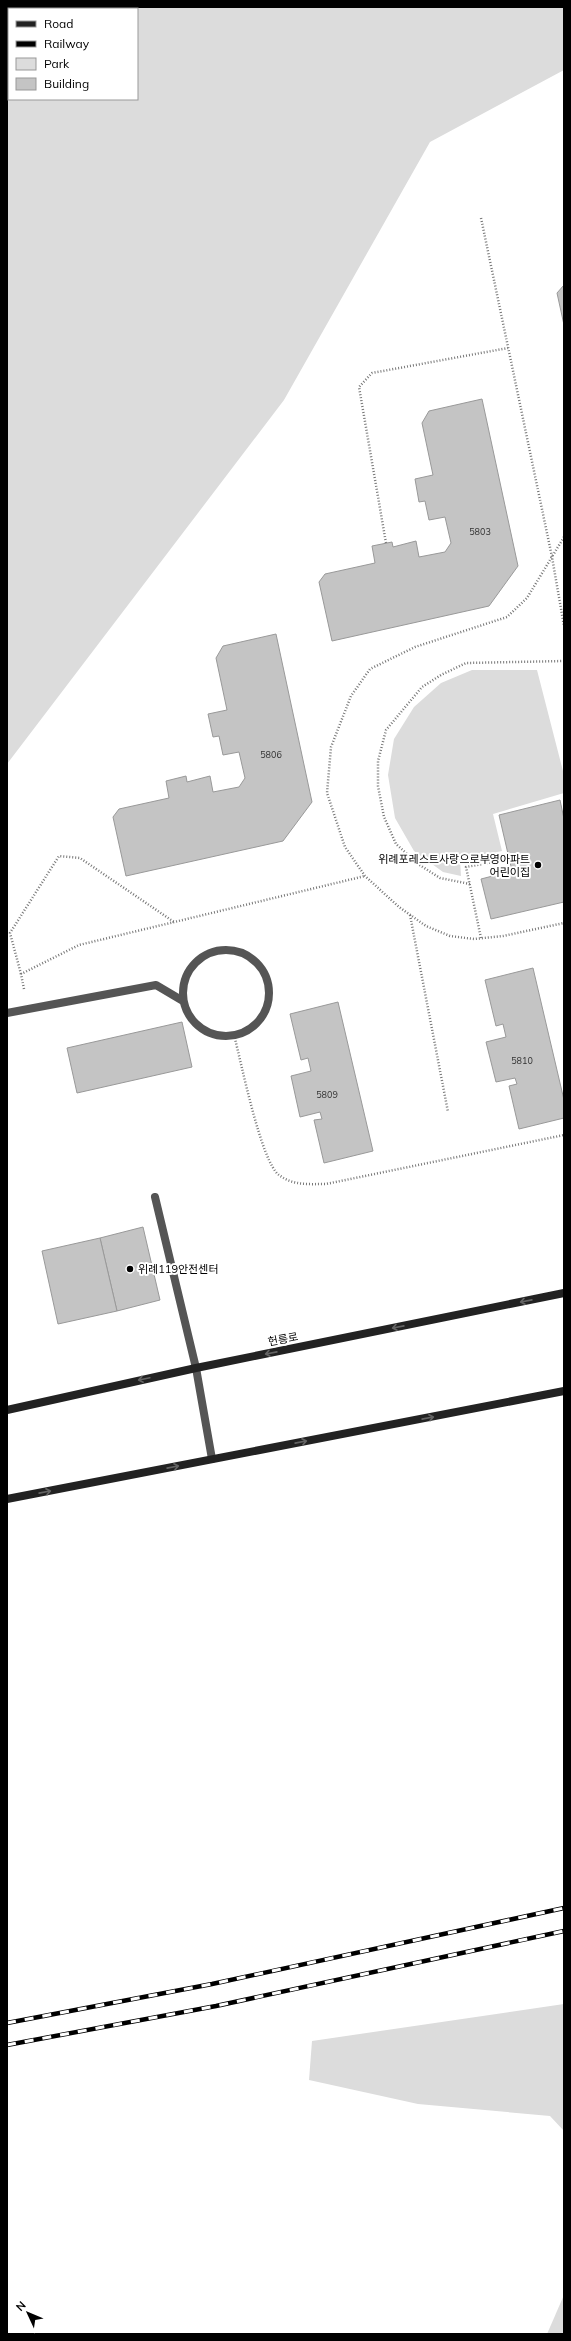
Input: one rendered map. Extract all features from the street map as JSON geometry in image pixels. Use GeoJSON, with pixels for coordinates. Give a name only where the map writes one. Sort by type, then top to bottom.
{"type":"FeatureCollection","features":[{"type":"Feature","properties":{"kind":"main road","name":"헌릉로"},"geometry":{"type":"LineString","coordinates":[[7,1410],[196,1368],[564,1293]]}},
{"type":"Feature","properties":{"kind":"main road"},"geometry":{"type":"LineString","coordinates":[[7,1499],[564,1391]]}},
{"type":"Feature","properties":{"kind":"lane"},"geometry":{"type":"LineString","coordinates":[[223,950],[238,952],[251,958],[261,969],[268,982],[269,996],[265,1010],[258,1022],[248,1030],[234,1035],[221,1036],[208,1032],[196,1025],[188,1014],[183,1001],[183,986],[188,972],[197,961],[209,954],[223,950]]}},
{"type":"Feature","properties":{"kind":"lane"},"geometry":{"type":"LineString","coordinates":[[7,1013],[156,985],[183,1001]]}},
{"type":"Feature","properties":{"kind":"lane"},"geometry":{"type":"LineString","coordinates":[[155,1197],[196,1368],[212,1459]]}},
{"type":"Feature","properties":{"kind":"path"},"geometry":{"type":"LineString","coordinates":[[481,218],[552,557],[564,626]]}},
{"type":"Feature","properties":{"kind":"path"},"geometry":{"type":"LineString","coordinates":[[386,543],[359,387],[372,373],[508,348]]}},
{"type":"Feature","properties":{"kind":"path"},"geometry":{"type":"LineString","coordinates":[[564,537],[527,598],[507,617],[415,647],[370,669],[351,696],[331,747],[327,793],[345,847],[365,876],[410,915],[426,926],[450,936],[481,938],[502,936],[564,923]]}},
{"type":"Feature","properties":{"kind":"path"},"geometry":{"type":"LineString","coordinates":[[470,884],[440,878],[418,864],[396,844],[384,817],[378,786],[378,761],[386,730],[422,687],[441,675],[466,663],[564,660]]}},
{"type":"Feature","properties":{"kind":"path"},"geometry":{"type":"LineString","coordinates":[[27,1010],[21,974],[10,933],[59,856],[80,858],[174,922]]}},
{"type":"Feature","properties":{"kind":"path"},"geometry":{"type":"LineString","coordinates":[[481,938],[466,868],[510,859]]}},
{"type":"Feature","properties":{"kind":"path"},"geometry":{"type":"LineString","coordinates":[[21,974],[78,945],[365,876]]}},
{"type":"Feature","properties":{"kind":"path"},"geometry":{"type":"LineString","coordinates":[[410,915],[448,1112]]}},
{"type":"Feature","properties":{"kind":"path"},"geometry":{"type":"LineString","coordinates":[[234,1035],[266,1155],[278,1174],[296,1184],[326,1184],[564,1135]]}},
{"type":"Feature","properties":{"kind":"green space"},"geometry":{"type":"Polygon","coordinates":[[[7,7],[564,7],[564,70],[430,142],[284,400],[7,764],[7,7]]]}},
{"type":"Feature","properties":{"kind":"green space"},"geometry":{"type":"Polygon","coordinates":[[[472,670],[537,670],[564,775],[564,793],[493,814],[502,851],[460,860],[461,876],[443,872],[414,851],[395,818],[388,775],[394,739],[414,707],[441,683],[472,670]]]}},
{"type":"Feature","properties":{"kind":"green space"},"geometry":{"type":"Polygon","coordinates":[[[564,2004],[564,2131],[550,2116],[418,2104],[309,2080],[312,2041],[564,2004]]]}},
{"type":"Feature","properties":{"kind":"green space"},"geometry":{"type":"Polygon","coordinates":[[[564,2295],[564,2334],[547,2334],[564,2295]]]}},
{"type":"Feature","properties":{"kind":"building"},"geometry":{"type":"Polygon","coordinates":[[[564,285],[564,325],[557,293],[564,285]]]}},
{"type":"Feature","properties":{"kind":"building"},"geometry":{"type":"Polygon","coordinates":[[[482,399],[518,566],[489,606],[332,641],[319,582],[325,574],[375,563],[372,546],[392,542],[393,547],[416,541],[419,557],[445,552],[451,543],[445,517],[429,520],[425,501],[419,502],[415,479],[433,475],[422,423],[429,411],[482,399]]]}},
{"type":"Feature","properties":{"kind":"building"},"geometry":{"type":"Polygon","coordinates":[[[276,634],[312,802],[283,841],[126,876],[113,817],[119,809],[169,798],[166,781],[186,776],[187,782],[210,776],[213,792],[239,787],[245,778],[239,752],[223,755],[219,736],[213,737],[208,714],[227,710],[216,658],[223,646],[276,634]]]}},
{"type":"Feature","properties":{"kind":"building","name":"위례포레스트사랑으로부영아파트 어린이집"},"geometry":{"type":"Polygon","coordinates":[[[560,800],[564,819],[564,902],[491,919],[481,879],[512,871],[499,815],[560,800]]]}},
{"type":"Feature","properties":{"kind":"building"},"geometry":{"type":"Polygon","coordinates":[[[533,968],[564,1100],[564,1118],[519,1129],[509,1086],[517,1084],[515,1078],[496,1082],[486,1042],[506,1037],[503,1024],[496,1026],[485,980],[533,968]]]}},
{"type":"Feature","properties":{"kind":"building"},"geometry":{"type":"Polygon","coordinates":[[[338,1002],[373,1151],[324,1163],[314,1120],[322,1119],[320,1112],[300,1117],[291,1076],[311,1071],[308,1058],[301,1060],[290,1014],[338,1002]]]}},
{"type":"Feature","properties":{"kind":"building"},"geometry":{"type":"Polygon","coordinates":[[[182,1022],[192,1067],[77,1093],[67,1048],[182,1022]]]}},
{"type":"Feature","properties":{"kind":"building","name":"위례119안전센터"},"geometry":{"type":"Polygon","coordinates":[[[143,1227],[160,1300],[117,1311],[100,1238],[143,1227]]]}},
{"type":"Feature","properties":{"kind":"building"},"geometry":{"type":"Polygon","coordinates":[[[100,1238],[117,1311],[58,1324],[42,1251],[100,1238]]]}},
{"type":"Feature","properties":{"kind":"railway"},"geometry":{"type":"LineString","coordinates":[[7,2023],[212,1984],[564,1908]]}},
{"type":"Feature","properties":{"kind":"railway"},"geometry":{"type":"LineString","coordinates":[[7,2045],[216,2006],[564,1931]]}},
{"type":"Feature","properties":{"kind":"place","name":"위례포레스트사랑으로부영아파트 어린이집"},"geometry":{"type":"Point","coordinates":[538,865]}},
{"type":"Feature","properties":{"kind":"place","name":"위례119안전센터"},"geometry":{"type":"Point","coordinates":[130,1269]}}]}
